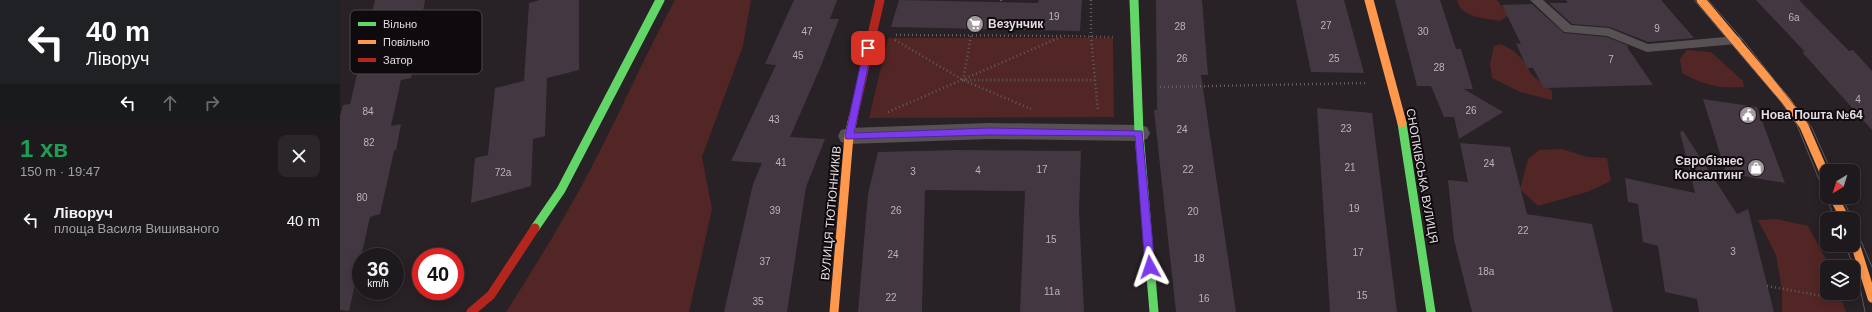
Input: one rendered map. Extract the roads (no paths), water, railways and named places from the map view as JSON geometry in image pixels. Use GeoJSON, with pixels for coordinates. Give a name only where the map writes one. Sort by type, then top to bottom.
{"type":"FeatureCollection","features":[{"type":"Feature","properties":{"kind":"street"},"geometry":{"type":"LineString","coordinates":[[471,312],[491,295],[561,190],[660,0]]}},
{"type":"Feature","properties":{"kind":"street","name":"ВУЛИЦЯ ТЮТЮННИКІВ"},"geometry":{"type":"LineString","coordinates":[[834,312],[849,136],[880,0]]}},
{"type":"Feature","properties":{"kind":"street"},"geometry":{"type":"LineString","coordinates":[[1134,0],[1139,133],[1154,312]]}},
{"type":"Feature","properties":{"kind":"street","name":"СНОПКІВСЬКА ВУЛИЦЯ"},"geometry":{"type":"LineString","coordinates":[[1369,0],[1402,121],[1431,312]]}},
{"type":"Feature","properties":{"kind":"street"},"geometry":{"type":"LineString","coordinates":[[1701,0],[1787,102],[1804,126],[1820,164]]}},
{"type":"Feature","properties":{"kind":"street"},"geometry":{"type":"LineString","coordinates":[[849,136],[989,131],[1139,133]]}},
{"type":"Feature","properties":{"kind":"street"},"geometry":{"type":"LineString","coordinates":[[1858,252],[1872,298]]}},
{"type":"Feature","properties":{"kind":"lane"},"geometry":{"type":"LineString","coordinates":[[1536,0],[1568,29],[1609,32],[1647,48],[1736,40]]}},
{"type":"Feature","properties":{"kind":"tram line"},"geometry":{"type":"LineString","coordinates":[[1694,0],[1781,102],[1797,125],[1832,212]]}},
{"type":"Feature","properties":{"kind":"tram line"},"geometry":{"type":"LineString","coordinates":[[1708,0],[1743,40],[1812,128],[1828,164]]}},
{"type":"Feature","properties":{"kind":"tram line"},"geometry":{"type":"LineString","coordinates":[[1845,204],[1849,212]]}},
{"type":"Feature","properties":{"kind":"tram line"},"geometry":{"type":"LineString","coordinates":[[1860,239],[1872,267]]}},
{"type":"Feature","properties":{"kind":"tram line"},"geometry":{"type":"LineString","coordinates":[[1848,252],[1858,277],[1865,312]]}},
{"type":"Feature","properties":{"kind":"place","name":"Везунчик"},"geometry":{"type":"Point","coordinates":[975,24]}},
{"type":"Feature","properties":{"kind":"place","name":"Нова Пошта №64"},"geometry":{"type":"Point","coordinates":[1748,115]}},
{"type":"Feature","properties":{"kind":"place","name":"Євробізнес Консалтинг"},"geometry":{"type":"Point","coordinates":[1756,168]}}]}
